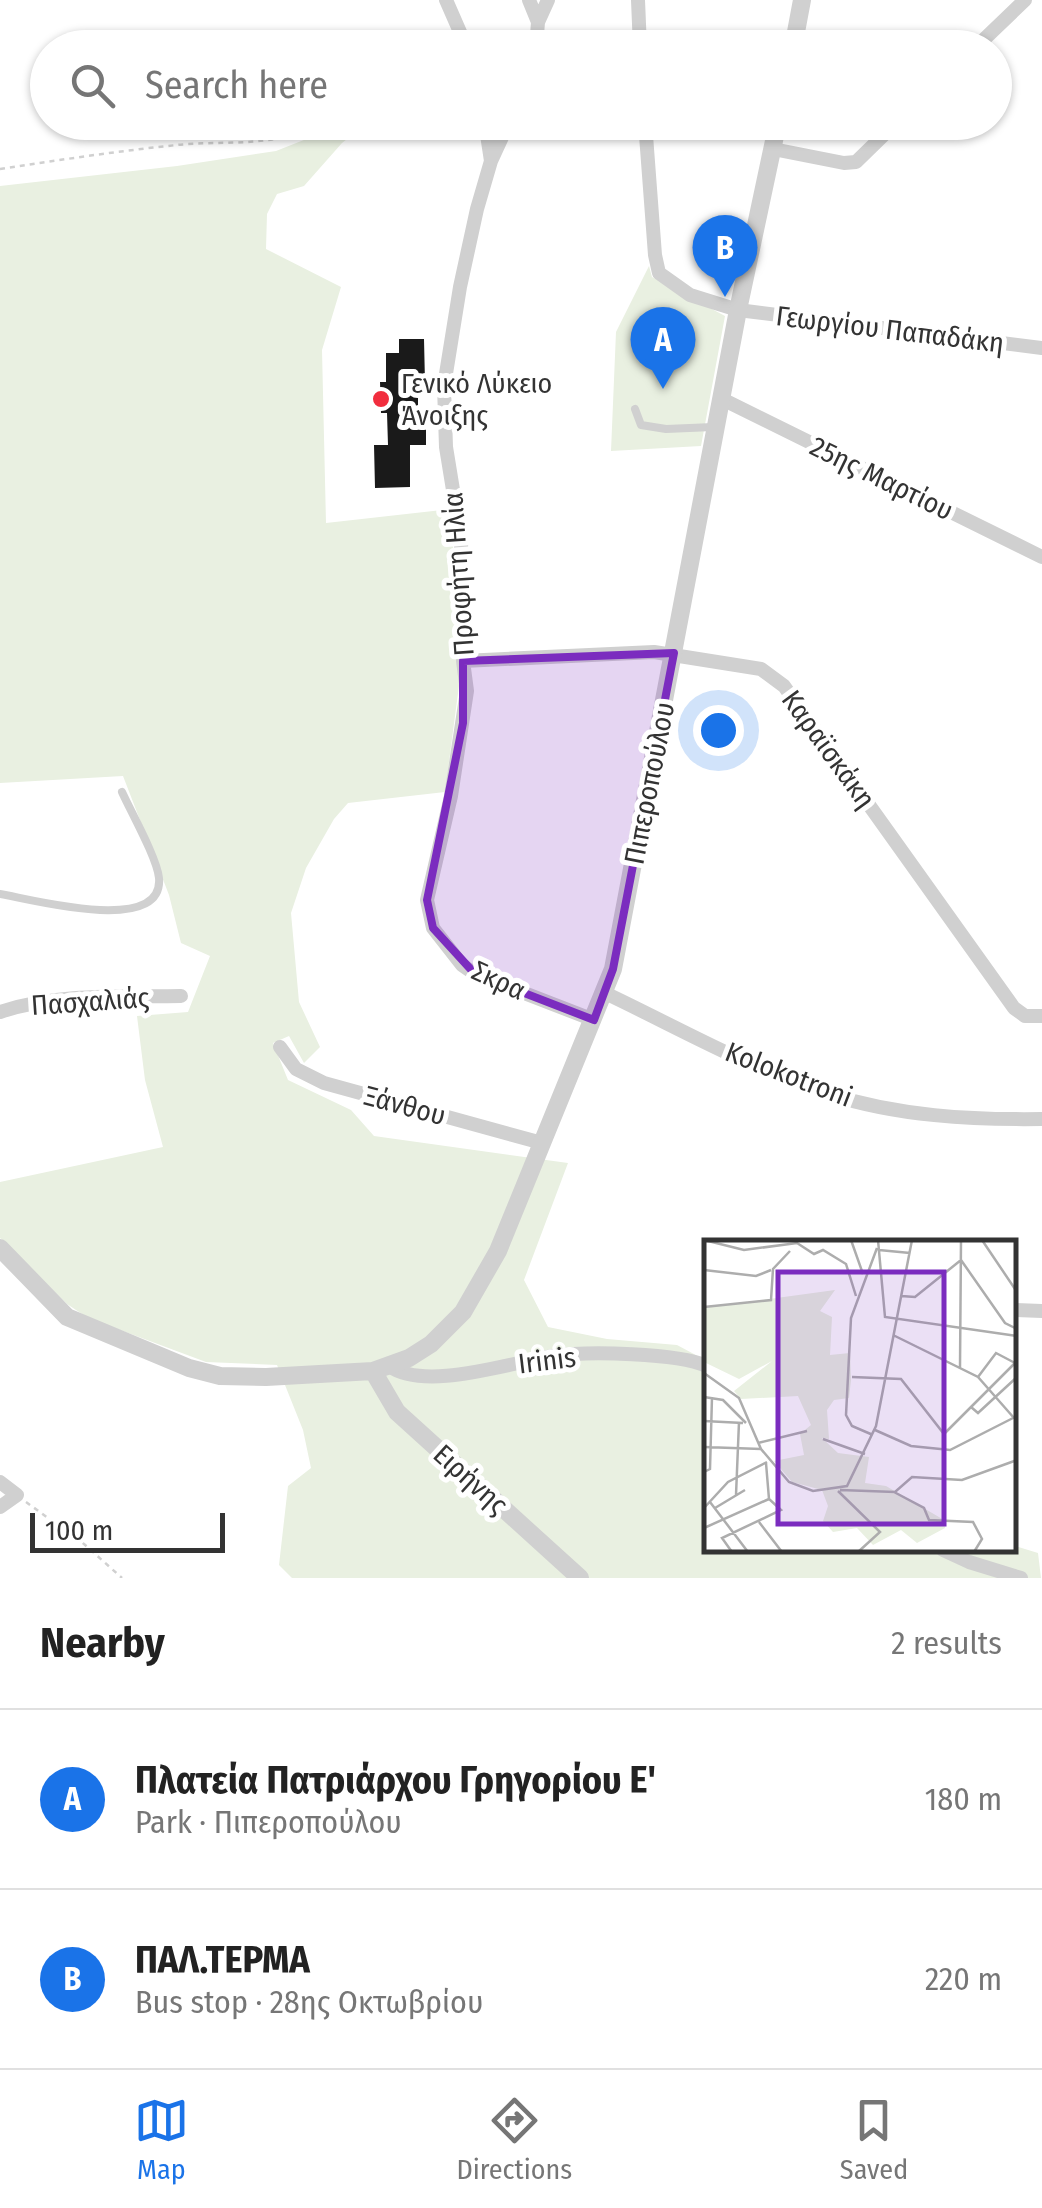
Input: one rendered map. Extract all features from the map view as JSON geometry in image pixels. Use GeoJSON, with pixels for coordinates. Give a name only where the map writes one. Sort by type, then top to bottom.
{"type":"FeatureCollection","features":[{"type":"Feature","properties":{"kind":"street"},"geometry":{"type":"LineString","coordinates":[[446,0],[460,30]]}},
{"type":"Feature","properties":{"kind":"street"},"geometry":{"type":"LineString","coordinates":[[529,0],[538,22]]}},
{"type":"Feature","properties":{"kind":"street"},"geometry":{"type":"LineString","coordinates":[[537,30],[548,0]]}},
{"type":"Feature","properties":{"kind":"street"},"geometry":{"type":"LineString","coordinates":[[638,0],[639,30]]}},
{"type":"Feature","properties":{"kind":"street"},"geometry":{"type":"LineString","coordinates":[[796,30],[802,0]]}},
{"type":"Feature","properties":{"kind":"street"},"geometry":{"type":"LineString","coordinates":[[993,30],[1024,0]]}},
{"type":"Feature","properties":{"kind":"street"},"geometry":{"type":"LineString","coordinates":[[488,140],[491,162]]}},
{"type":"Feature","properties":{"kind":"street","name":"Προφήτη Ηλία"},"geometry":{"type":"LineString","coordinates":[[428,912],[426,900],[451,796],[467,691],[461,538],[446,447],[444,386],[460,288],[491,162],[501,140]]}},
{"type":"Feature","properties":{"kind":"street","name":"Γεωργίου Παπαδάκη"},"geometry":{"type":"LineString","coordinates":[[646,140],[659,273],[690,295],[738,310],[1042,348]]}},
{"type":"Feature","properties":{"kind":"street","name":"Πιπεροπούλου"},"geometry":{"type":"LineString","coordinates":[[381,1368],[431,1344],[463,1312],[498,1251],[606,993],[738,310],[775,140]]}},
{"type":"Feature","properties":{"kind":"street"},"geometry":{"type":"LineString","coordinates":[[774,150],[844,164],[856,162],[879,140]]}},
{"type":"Feature","properties":{"kind":"street","name":"25ης Μαρτίου"},"geometry":{"type":"LineString","coordinates":[[722,399],[1042,557]]}},
{"type":"Feature","properties":{"kind":"street","name":"Καραϊσκάκη"},"geometry":{"type":"LineString","coordinates":[[463,661],[674,654],[760,669],[784,686],[1014,1008],[1024,1016],[1040,1017]]}},
{"type":"Feature","properties":{"kind":"street","name":"Σκρα"},"geometry":{"type":"LineString","coordinates":[[428,912],[433,928],[475,974],[594,1020]]}},
{"type":"Feature","properties":{"kind":"street","name":"Kolokotroni"},"geometry":{"type":"LineString","coordinates":[[606,993],[784,1077],[832,1095],[914,1113],[1042,1118]]}},
{"type":"Feature","properties":{"kind":"street","name":"Πασχαλιάς"},"geometry":{"type":"LineString","coordinates":[[0,1012],[56,999],[181,996]]}},
{"type":"Feature","properties":{"kind":"street","name":"Ξάνθου"},"geometry":{"type":"LineString","coordinates":[[280,1047],[296,1070],[324,1083],[542,1143]]}},
{"type":"Feature","properties":{"kind":"street"},"geometry":{"type":"LineString","coordinates":[[0,1248],[67,1317],[189,1368],[220,1376],[266,1377],[381,1368]]}},
{"type":"Feature","properties":{"kind":"street"},"geometry":{"type":"LineString","coordinates":[[1017,1310],[1042,1311]]}},
{"type":"Feature","properties":{"kind":"street","name":"Irinis"},"geometry":{"type":"LineString","coordinates":[[381,1368],[412,1374],[465,1374],[578,1354],[668,1358],[704,1365]]}},
{"type":"Feature","properties":{"kind":"street","name":"Ειρήνης"},"geometry":{"type":"LineString","coordinates":[[381,1368],[397,1412],[580,1578]]}},
{"type":"Feature","properties":{"kind":"street"},"geometry":{"type":"LineString","coordinates":[[0,1482],[17,1495],[0,1507]]}},
{"type":"Feature","properties":{"kind":"street"},"geometry":{"type":"LineString","coordinates":[[950,1553],[1022,1578]]}},
{"type":"Feature","properties":{"kind":"lane"},"geometry":{"type":"LineString","coordinates":[[635,410],[641,425],[651,428],[717,427]]}},
{"type":"Feature","properties":{"kind":"lane"},"geometry":{"type":"LineString","coordinates":[[0,894],[101,910],[132,910],[148,904],[158,890],[158,875],[122,792]]}},
{"type":"Feature","properties":{"kind":"path"},"geometry":{"type":"LineString","coordinates":[[0,168],[182,145],[265,140]]}},
{"type":"Feature","properties":{"kind":"path"},"geometry":{"type":"LineString","coordinates":[[17,1495],[84,1544],[122,1578]]}},
{"type":"Feature","properties":{"kind":"highlighted area"},"geometry":{"type":"Polygon","coordinates":[[[674,653],[613,969],[594,1020],[475,974],[433,928],[427,900],[463,723],[463,661],[674,653]]]}},
{"type":"Feature","properties":{"kind":"green space"},"geometry":{"type":"Polygon","coordinates":[[[304,140],[346,140],[304,186],[277,194],[267,214],[266,249],[341,287],[322,350],[326,523],[451,509],[460,678],[445,792],[348,803],[334,819],[306,868],[291,913],[299,1002],[320,1047],[304,1063],[289,1036],[273,1043],[288,1080],[351,1110],[374,1136],[568,1163],[524,1280],[548,1327],[607,1339],[677,1345],[704,1359],[704,1553],[1017,1553],[1017,1547],[1038,1553],[1041,1578],[292,1578],[279,1565],[288,1486],[311,1468],[303,1430],[277,1365],[206,1362],[88,1318],[67,1304],[0,1238],[0,1182],[163,1147],[145,1080],[137,1016],[188,1012],[210,956],[181,943],[169,895],[123,776],[0,783],[0,186],[276,151],[304,140]]]}},
{"type":"Feature","properties":{"kind":"green space"},"geometry":{"type":"Polygon","coordinates":[[[649,266],[652,277],[725,316],[701,446],[611,451],[616,332],[649,266]]]}},
{"type":"Feature","properties":{"kind":"building"},"geometry":{"type":"Polygon","coordinates":[[[399,339],[424,339],[425,383],[418,383],[418,413],[426,413],[426,445],[410,445],[410,487],[375,488],[374,445],[388,445],[387,413],[381,413],[380,382],[386,382],[386,353],[399,353],[399,339]]]}},
{"type":"Feature","properties":{"kind":"place","name":"ΠΑΛ.ΤΕΡΜΑ"},"geometry":{"type":"Point","coordinates":[725,297]}},
{"type":"Feature","properties":{"kind":"place","name":"Πλατεία Πατριάρχου Γρηγορίου Ε'"},"geometry":{"type":"Point","coordinates":[663,389]}},
{"type":"Feature","properties":{"kind":"place","name":"Γενικό Λύκειο Άνοιξης"},"geometry":{"type":"Point","coordinates":[381,399]}}]}
